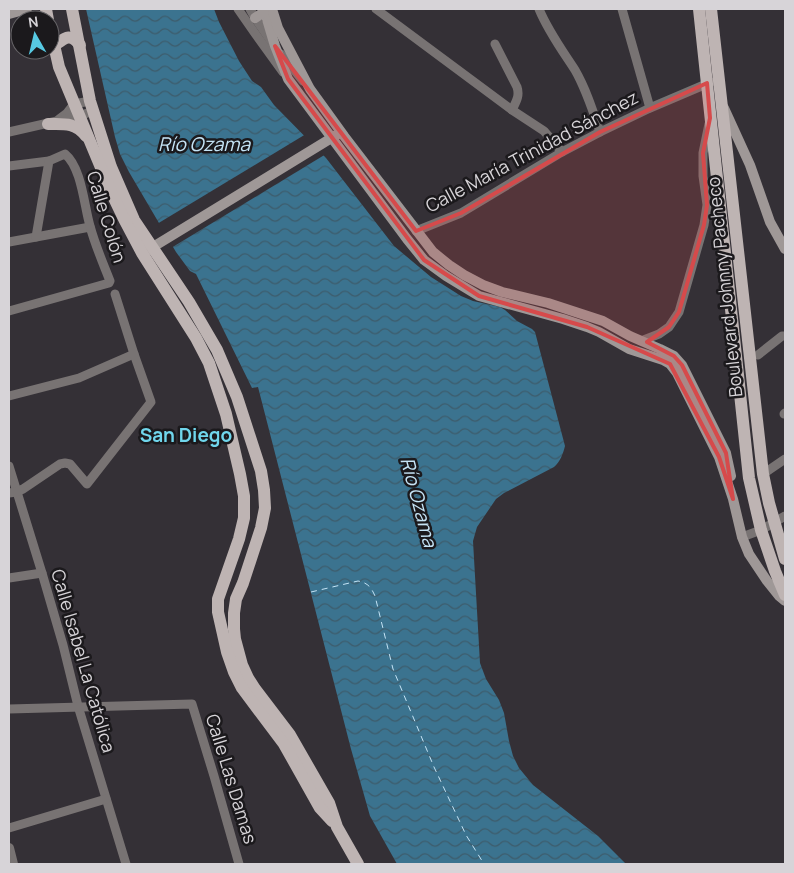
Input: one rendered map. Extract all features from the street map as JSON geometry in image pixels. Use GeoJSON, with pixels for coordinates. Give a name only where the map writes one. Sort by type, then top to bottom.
{"type":"FeatureCollection","features":[{"type":"Feature","properties":{"kind":"main road"},"geometry":{"type":"LineString","coordinates":[[9,14],[27,9]]}},
{"type":"Feature","properties":{"kind":"main road"},"geometry":{"type":"LineString","coordinates":[[72,9],[92,106],[111,167],[134,220],[189,302],[217,350],[236,397],[261,471],[265,508],[261,528],[236,599],[234,613],[235,639],[242,665],[255,689],[290,735],[329,803],[337,827],[358,864]]}},
{"type":"Feature","properties":{"kind":"main road","name":"Boulevard Johnny Pacheco"},"geometry":{"type":"LineString","coordinates":[[699,9],[713,81],[721,101],[763,474],[774,523],[785,559]]}},
{"type":"Feature","properties":{"kind":"main road","name":"Boulevard Johnny Pacheco"},"geometry":{"type":"LineString","coordinates":[[711,9],[713,81],[710,118],[749,478],[761,530],[785,595]]}},
{"type":"Feature","properties":{"kind":"main road"},"geometry":{"type":"LineString","coordinates":[[252,13],[267,10]]}},
{"type":"Feature","properties":{"kind":"main road"},"geometry":{"type":"LineString","coordinates":[[267,10],[275,46],[288,79],[337,135],[432,252],[449,266],[483,285],[593,317],[674,356],[682,365],[726,453],[734,486],[733,499]]}},
{"type":"Feature","properties":{"kind":"main road"},"geometry":{"type":"LineString","coordinates":[[267,10],[337,135],[407,239],[424,260],[479,296],[587,327],[629,350],[656,357],[670,364],[677,373],[719,457],[733,499],[742,537],[749,554],[767,581],[785,601]]}},
{"type":"Feature","properties":{"kind":"main road"},"geometry":{"type":"LineString","coordinates":[[60,41],[70,37],[75,38],[80,44]]}},
{"type":"Feature","properties":{"kind":"main road"},"geometry":{"type":"LineString","coordinates":[[58,60],[90,142],[124,219],[152,247],[209,363],[226,414],[244,496],[244,518],[239,539],[218,599],[218,612],[227,652],[234,672],[242,688],[284,744],[320,808],[337,827]]}},
{"type":"Feature","properties":{"kind":"main road"},"geometry":{"type":"LineString","coordinates":[[721,101],[750,165],[770,222],[785,249]]}},
{"type":"Feature","properties":{"kind":"main road"},"geometry":{"type":"LineString","coordinates":[[52,123],[69,124],[77,127],[90,142]]}},
{"type":"Feature","properties":{"kind":"main road"},"geometry":{"type":"LineString","coordinates":[[152,247],[337,135]]}},
{"type":"Feature","properties":{"kind":"street"},"geometry":{"type":"LineString","coordinates":[[238,9],[288,79]]}},
{"type":"Feature","properties":{"kind":"street"},"geometry":{"type":"LineString","coordinates":[[376,9],[512,110],[544,131],[562,152]]}},
{"type":"Feature","properties":{"kind":"street"},"geometry":{"type":"LineString","coordinates":[[539,9],[552,36],[576,71],[586,92],[600,132]]}},
{"type":"Feature","properties":{"kind":"street"},"geometry":{"type":"LineString","coordinates":[[622,9],[650,108]]}},
{"type":"Feature","properties":{"kind":"street"},"geometry":{"type":"LineString","coordinates":[[252,13],[288,64],[310,89]]}},
{"type":"Feature","properties":{"kind":"street"},"geometry":{"type":"LineString","coordinates":[[495,44],[519,92],[512,110]]}},
{"type":"Feature","properties":{"kind":"street","name":"Calle María Trinidad Sánchez"},"geometry":{"type":"LineString","coordinates":[[416,231],[461,213],[562,152],[600,132],[713,81]]}},
{"type":"Feature","properties":{"kind":"street"},"geometry":{"type":"LineString","coordinates":[[9,132],[52,123],[67,112],[92,106]]}},
{"type":"Feature","properties":{"kind":"street","name":"Boulevard Johnny Pacheco"},"geometry":{"type":"LineString","coordinates":[[641,341],[669,327],[679,312],[704,225],[707,205],[703,153],[710,118]]}},
{"type":"Feature","properties":{"kind":"street","name":"Calle Colón"},"geometry":{"type":"LineString","coordinates":[[9,311],[109,283],[110,281],[90,227],[80,183],[72,162],[65,154],[49,161]]}},
{"type":"Feature","properties":{"kind":"street"},"geometry":{"type":"LineString","coordinates":[[9,166],[49,161],[36,237]]}},
{"type":"Feature","properties":{"kind":"street"},"geometry":{"type":"LineString","coordinates":[[9,242],[90,227]]}},
{"type":"Feature","properties":{"kind":"street"},"geometry":{"type":"LineString","coordinates":[[12,492],[23,489],[60,464],[65,463],[70,464],[87,484],[151,402],[115,294]]}},
{"type":"Feature","properties":{"kind":"street"},"geometry":{"type":"LineString","coordinates":[[758,355],[782,336],[785,336]]}},
{"type":"Feature","properties":{"kind":"street"},"geometry":{"type":"LineString","coordinates":[[9,396],[79,378],[134,354]]}},
{"type":"Feature","properties":{"kind":"street"},"geometry":{"type":"LineString","coordinates":[[763,474],[785,459]]}},
{"type":"Feature","properties":{"kind":"street","name":"Calle Isabel La Católica"},"geometry":{"type":"LineString","coordinates":[[9,466],[12,492],[42,573],[78,706],[126,864]]}},
{"type":"Feature","properties":{"kind":"street"},"geometry":{"type":"LineString","coordinates":[[742,537],[761,530],[785,516]]}},
{"type":"Feature","properties":{"kind":"street"},"geometry":{"type":"LineString","coordinates":[[9,578],[42,573]]}},
{"type":"Feature","properties":{"kind":"street","name":"Calle Las Damas"},"geometry":{"type":"LineString","coordinates":[[78,706],[192,704],[239,864]]}},
{"type":"Feature","properties":{"kind":"street"},"geometry":{"type":"LineString","coordinates":[[9,709],[78,706]]}},
{"type":"Feature","properties":{"kind":"street"},"geometry":{"type":"LineString","coordinates":[[9,828],[106,799]]}},
{"type":"Feature","properties":{"kind":"street"},"geometry":{"type":"LineString","coordinates":[[9,848],[13,864]]}},
{"type":"Feature","properties":{"kind":"highlighted area"},"geometry":{"type":"Polygon","coordinates":[[[275,46],[416,231],[461,213],[600,132],[707,83],[710,118],[703,153],[707,205],[704,225],[679,312],[669,327],[647,342],[674,356],[682,365],[726,453],[733,499],[719,457],[670,364],[587,327],[479,296],[424,260],[288,79],[275,46]]]}},
{"type":"Feature","properties":{"kind":"water","name":"Río Ozama"},"geometry":{"type":"Polygon","coordinates":[[[86,9],[214,9],[239,61],[252,81],[261,87],[274,105],[326,158],[394,246],[431,277],[461,296],[473,301],[500,307],[517,321],[535,332],[565,446],[561,458],[554,467],[496,499],[477,527],[473,541],[480,663],[486,679],[499,700],[504,713],[513,756],[519,768],[533,785],[598,836],[626,864],[397,864],[370,816],[258,387],[252,388],[196,274],[190,271],[176,252],[120,154],[86,9]]]}},
{"type":"Feature","properties":{"kind":"pier"},"geometry":{"type":"Polygon","coordinates":[[[306,134],[326,154],[171,248],[157,224],[306,134]]]}},
{"type":"Feature","properties":{"kind":"ferry route"},"geometry":{"type":"LineString","coordinates":[[311,592],[358,581],[367,584],[372,590],[393,669],[434,767],[466,835],[484,864]]}},
{"type":"Feature","properties":{"kind":"district","name":"San Diego"},"geometry":{"type":"Point","coordinates":[186,435]}}]}
